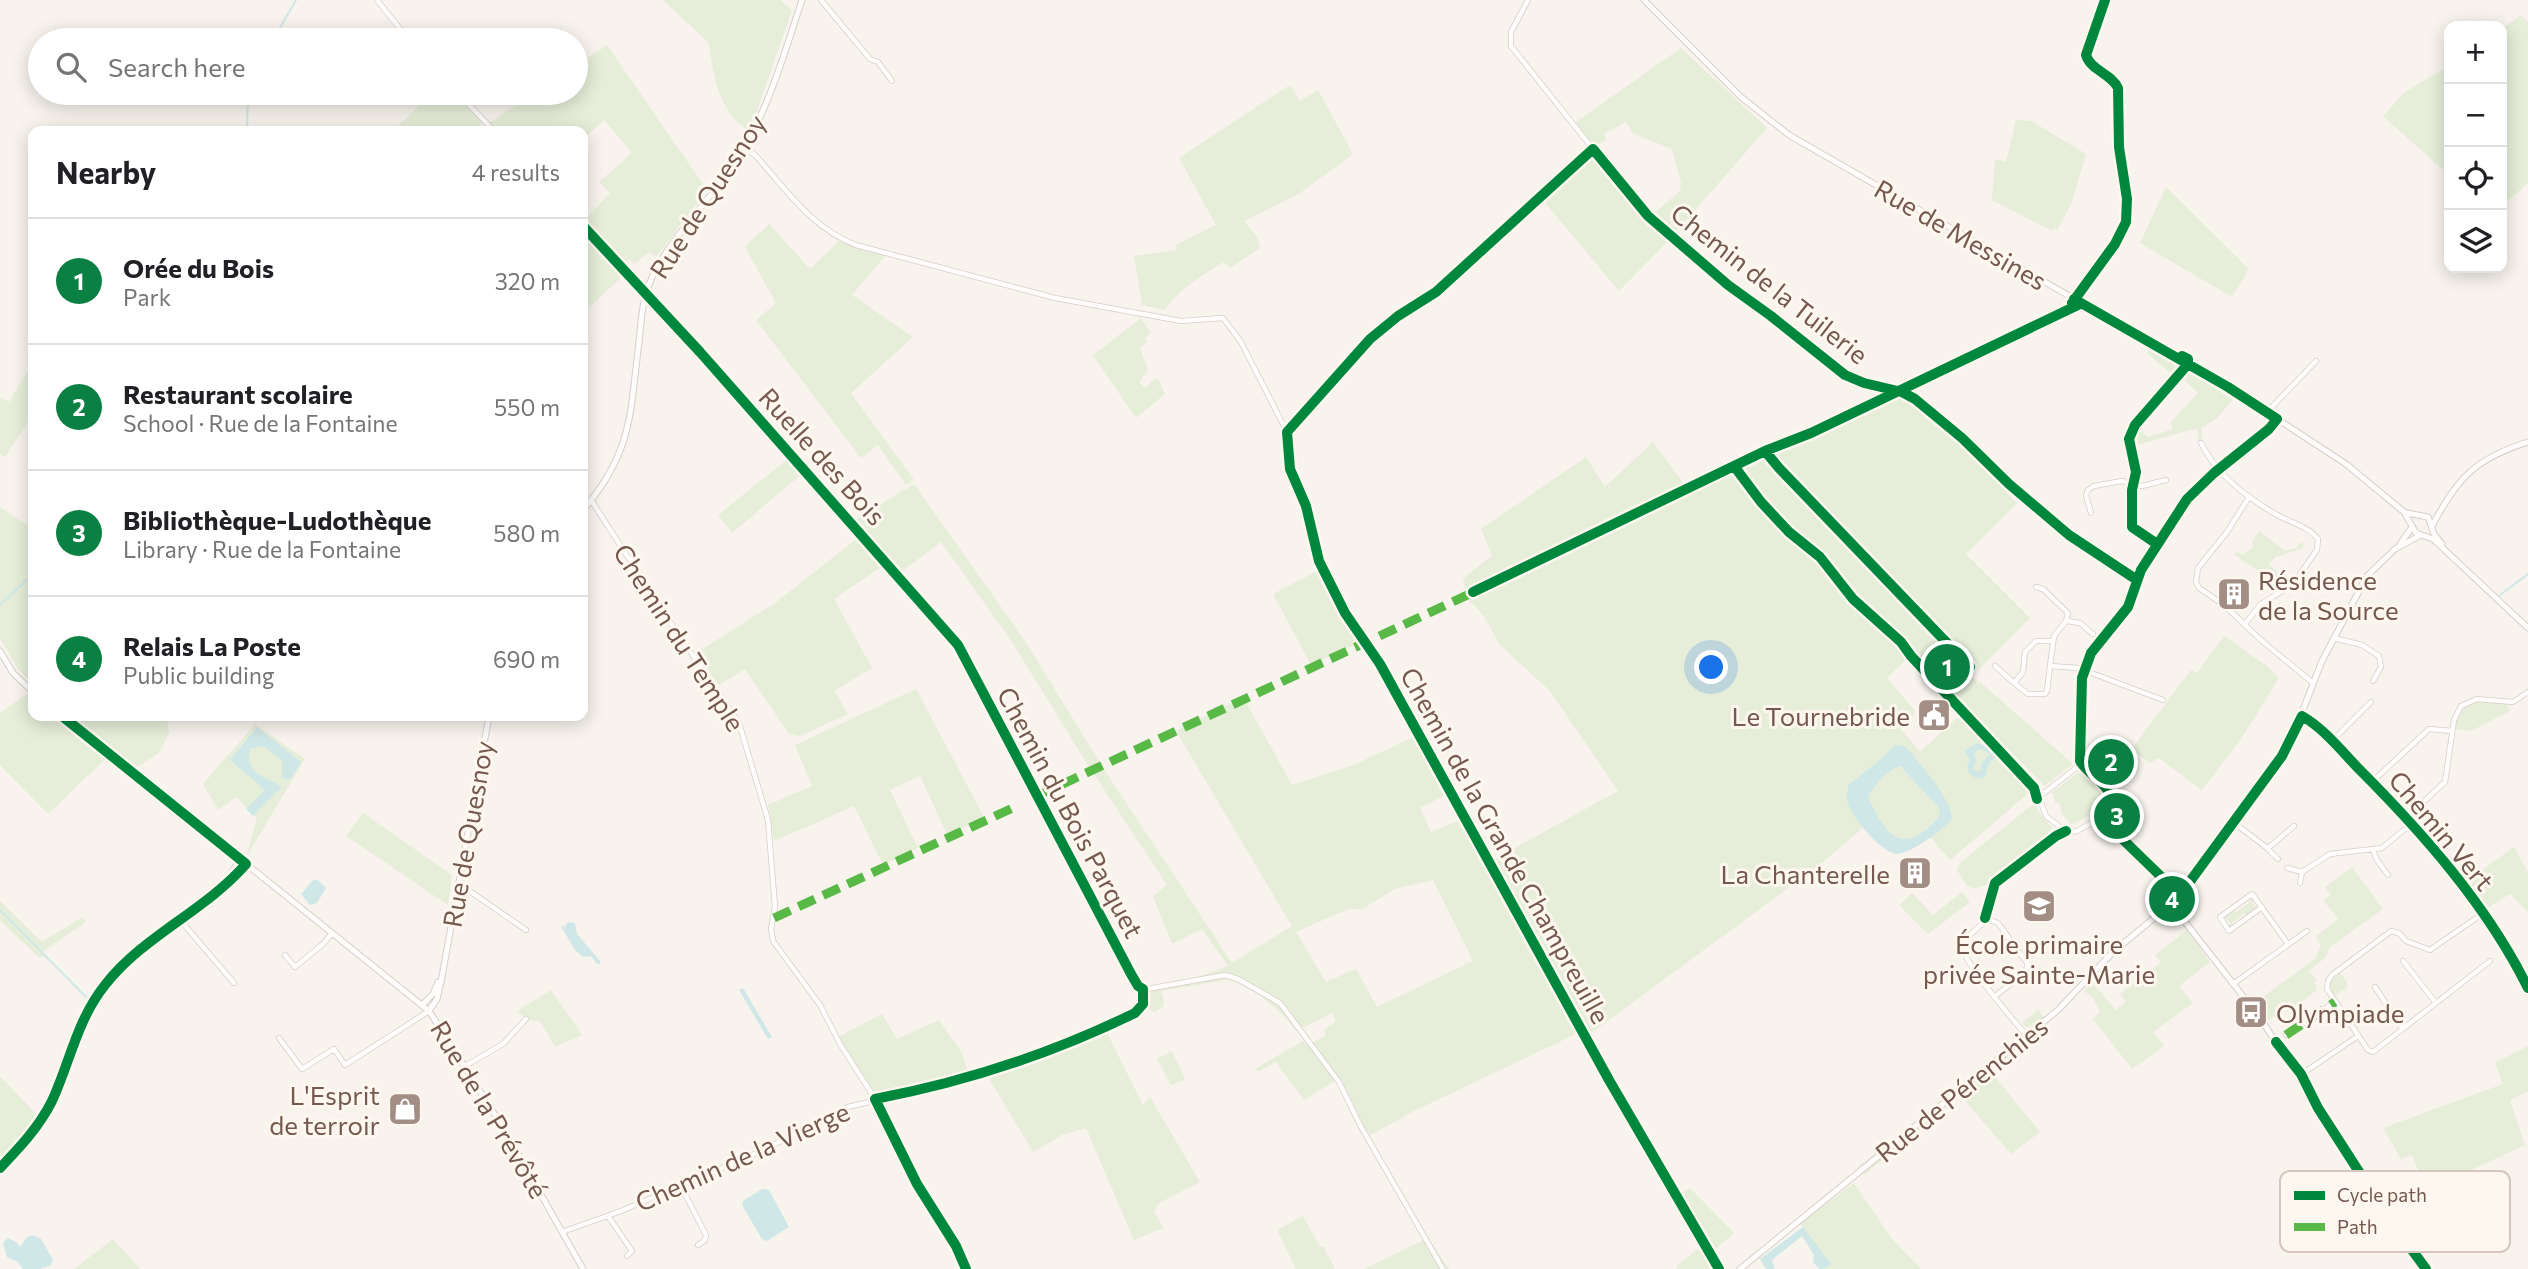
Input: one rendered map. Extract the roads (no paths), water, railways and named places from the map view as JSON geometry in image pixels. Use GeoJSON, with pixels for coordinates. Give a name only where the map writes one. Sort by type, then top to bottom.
{"type":"FeatureCollection","features":[{"type":"Feature","properties":{"kind":"main road","name":"Rue de Quesnoy"},"geometry":{"type":"LineString","coordinates":[[588,504],[613,469],[626,436],[646,293],[663,258],[744,148],[769,96],[802,0]]}},
{"type":"Feature","properties":{"kind":"main road","name":"Rue de Messines"},"geometry":{"type":"LineString","coordinates":[[1644,0],[1741,97],[1776,126],[2188,364],[2346,464],[2404,512],[2416,533],[2451,555],[2528,628]]}},
{"type":"Feature","properties":{"kind":"main road"},"geometry":{"type":"LineString","coordinates":[[2184,919],[2180,895],[2108,825],[2106,818],[2110,793],[2081,764],[2084,669],[2093,650],[2128,607],[2137,580],[2187,499],[2218,469],[2269,429],[2277,419]]}},
{"type":"Feature","properties":{"kind":"main road"},"geometry":{"type":"LineString","coordinates":[[2423,535],[2432,527],[2448,498],[2469,470],[2528,442]]}},
{"type":"Feature","properties":{"kind":"main road"},"geometry":{"type":"LineString","coordinates":[[2412,526],[2421,515],[2436,510],[2448,498]]}},
{"type":"Feature","properties":{"kind":"main road","name":"Rue de Messines"},"geometry":{"type":"LineString","coordinates":[[2404,512],[2430,519],[2432,527],[2451,555]]}},
{"type":"Feature","properties":{"kind":"main road","name":"Rue de Pérenchies"},"geometry":{"type":"LineString","coordinates":[[1740,1269],[2073,998],[2113,952],[2180,895],[2282,757],[2302,716],[2333,637],[2367,576],[2395,549],[2412,526]]}},
{"type":"Feature","properties":{"kind":"main road","name":"Rue de Pérenchies"},"geometry":{"type":"LineString","coordinates":[[2395,549],[2423,535]]}},
{"type":"Feature","properties":{"kind":"main road"},"geometry":{"type":"LineString","coordinates":[[0,651],[15,676],[28,688]]}},
{"type":"Feature","properties":{"kind":"main road","name":"Rue de la Prévôté"},"geometry":{"type":"LineString","coordinates":[[68,721],[429,1011],[504,1129],[583,1269]]}},
{"type":"Feature","properties":{"kind":"main road","name":"Rue de Quesnoy"},"geometry":{"type":"LineString","coordinates":[[429,1011],[438,997],[488,721]]}},
{"type":"Feature","properties":{"kind":"main road"},"geometry":{"type":"LineString","coordinates":[[0,1168],[27,1139],[45,1114],[80,1027],[100,991],[127,963],[224,887],[243,862]]}},
{"type":"Feature","properties":{"kind":"main road"},"geometry":{"type":"LineString","coordinates":[[2171,904],[2300,1076],[2358,1171]]}},
{"type":"Feature","properties":{"kind":"main road","name":"Rue de Quesnoy"},"geometry":{"type":"LineString","coordinates":[[422,1005],[436,989],[446,952]]}},
{"type":"Feature","properties":{"kind":"main road"},"geometry":{"type":"LineString","coordinates":[[2414,1252],[2426,1269]]}},
{"type":"Feature","properties":{"kind":"street"},"geometry":{"type":"LineString","coordinates":[[377,0],[400,28]]}},
{"type":"Feature","properties":{"kind":"street"},"geometry":{"type":"LineString","coordinates":[[821,0],[870,59],[878,62],[892,80]]}},
{"type":"Feature","properties":{"kind":"street","name":"Chemin de la Tuilerie"},"geometry":{"type":"LineString","coordinates":[[1528,0],[1512,29],[1511,46],[1648,216],[1728,285],[1840,372],[1857,381],[1902,392],[1915,399],[1962,438],[2009,484],[2069,536],[2137,580]]}},
{"type":"Feature","properties":{"kind":"street"},"geometry":{"type":"LineString","coordinates":[[2074,299],[2118,240],[2127,213],[2126,186],[2119,147],[2118,89],[2113,80],[2090,63],[2086,55],[2105,0]]}},
{"type":"Feature","properties":{"kind":"street"},"geometry":{"type":"LineString","coordinates":[[469,105],[489,126]]}},
{"type":"Feature","properties":{"kind":"street","name":"Chemin de la Grande Champreuille"},"geometry":{"type":"LineString","coordinates":[[744,148],[755,155],[815,222],[851,243],[1055,299],[1187,321],[1217,317],[1225,319],[1241,342],[1287,432],[1290,469],[1306,506],[1315,551],[1329,582],[1350,621],[1380,664],[1609,1080],[1719,1269]]}},
{"type":"Feature","properties":{"kind":"street"},"geometry":{"type":"LineString","coordinates":[[1287,432],[1370,339],[1398,316],[1436,292],[1593,149]]}},
{"type":"Feature","properties":{"kind":"street","name":"Ruelle des Bois"},"geometry":{"type":"LineString","coordinates":[[588,231],[869,541],[963,653]]}},
{"type":"Feature","properties":{"kind":"street"},"geometry":{"type":"LineString","coordinates":[[2267,412],[2316,361]]}},
{"type":"Feature","properties":{"kind":"street"},"geometry":{"type":"LineString","coordinates":[[2157,544],[2132,527],[2136,472],[2129,442],[2131,431],[2188,364]]}},
{"type":"Feature","properties":{"kind":"street"},"geometry":{"type":"LineString","coordinates":[[2201,443],[2218,469],[2249,497],[2313,533],[2319,544],[2290,586],[2260,605],[2245,624]]}},
{"type":"Feature","properties":{"kind":"street"},"geometry":{"type":"LineString","coordinates":[[2091,513],[2086,495],[2090,488],[2119,481],[2141,486],[2166,480]]}},
{"type":"Feature","properties":{"kind":"street"},"geometry":{"type":"LineString","coordinates":[[2249,497],[2227,532],[2197,568],[2195,576],[2199,588],[2224,605],[2313,683]]}},
{"type":"Feature","properties":{"kind":"street","name":"Chemin du Temple"},"geometry":{"type":"LineString","coordinates":[[592,500],[739,723],[768,814],[775,907],[771,928],[773,941],[820,1005],[836,1039],[875,1099],[920,1190],[956,1246],[966,1269]]}},
{"type":"Feature","properties":{"kind":"street"},"geometry":{"type":"LineString","coordinates":[[1995,666],[2028,695],[2045,694],[2047,691],[2054,634],[2068,615],[2066,609],[2043,589],[2036,587]]}},
{"type":"Feature","properties":{"kind":"street"},"geometry":{"type":"LineString","coordinates":[[2066,621],[2080,623],[2093,634]]}},
{"type":"Feature","properties":{"kind":"street"},"geometry":{"type":"LineString","coordinates":[[2333,637],[2362,645],[2379,656],[2381,667],[2373,681]]}},
{"type":"Feature","properties":{"kind":"street"},"geometry":{"type":"LineString","coordinates":[[2014,683],[2023,672],[2025,652],[2036,640],[2053,641]]}},
{"type":"Feature","properties":{"kind":"street","name":"Chemin du Bois Parquet"},"geometry":{"type":"LineString","coordinates":[[963,653],[1131,974],[1143,989]]}},
{"type":"Feature","properties":{"kind":"street"},"geometry":{"type":"LineString","coordinates":[[2050,666],[2084,669],[2163,700]]}},
{"type":"Feature","properties":{"kind":"street"},"geometry":{"type":"LineString","coordinates":[[2406,818],[2445,782],[2457,711],[2468,701],[2480,699],[2511,702],[2528,692]]}},
{"type":"Feature","properties":{"kind":"street"},"geometry":{"type":"LineString","coordinates":[[2332,741],[2371,702]]}},
{"type":"Feature","properties":{"kind":"street","name":"Chemin Vert"},"geometry":{"type":"LineString","coordinates":[[2302,716],[2332,741],[2372,782],[2453,874],[2507,950],[2528,988]]}},
{"type":"Feature","properties":{"kind":"street"},"geometry":{"type":"LineString","coordinates":[[2372,782],[2429,729],[2452,731]]}},
{"type":"Feature","properties":{"kind":"street"},"geometry":{"type":"LineString","coordinates":[[2066,831],[2046,816],[2039,797],[2081,764]]}},
{"type":"Feature","properties":{"kind":"street"},"geometry":{"type":"LineString","coordinates":[[2026,1036],[1960,947],[1963,939],[1981,925],[1985,918],[1996,883],[2056,836],[2066,831],[2077,831],[2106,818]]}},
{"type":"Feature","properties":{"kind":"street"},"geometry":{"type":"LineString","coordinates":[[2232,822],[2268,848],[2278,859]]}},
{"type":"Feature","properties":{"kind":"street"},"geometry":{"type":"LineString","coordinates":[[2287,868],[2302,872],[2330,855],[2384,847],[2411,824]]}},
{"type":"Feature","properties":{"kind":"street"},"geometry":{"type":"LineString","coordinates":[[2268,848],[2294,826]]}},
{"type":"Feature","properties":{"kind":"street"},"geometry":{"type":"LineString","coordinates":[[2373,850],[2376,860],[2388,875]]}},
{"type":"Feature","properties":{"kind":"street"},"geometry":{"type":"LineString","coordinates":[[2300,883],[2302,872]]}},
{"type":"Feature","properties":{"kind":"street"},"geometry":{"type":"LineString","coordinates":[[458,883],[526,930]]}},
{"type":"Feature","properties":{"kind":"street"},"geometry":{"type":"LineString","coordinates":[[2262,907],[2229,931],[2220,917],[2252,894],[2262,907],[2288,944]]}},
{"type":"Feature","properties":{"kind":"street"},"geometry":{"type":"LineString","coordinates":[[2482,914],[2430,950],[2406,941],[2399,933],[2391,931],[2330,977],[2327,989],[2371,1052],[2490,961]]}},
{"type":"Feature","properties":{"kind":"street"},"geometry":{"type":"LineString","coordinates":[[1985,918],[1998,923],[2028,964],[2025,973],[1995,996]]}},
{"type":"Feature","properties":{"kind":"street"},"geometry":{"type":"LineString","coordinates":[[181,921],[234,983]]}},
{"type":"Feature","properties":{"kind":"street"},"geometry":{"type":"LineString","coordinates":[[2233,985],[2306,931]]}},
{"type":"Feature","properties":{"kind":"street"},"geometry":{"type":"LineString","coordinates":[[285,955],[295,967],[332,933]]}},
{"type":"Feature","properties":{"kind":"street"},"geometry":{"type":"LineString","coordinates":[[2403,961],[2436,1003]]}},
{"type":"Feature","properties":{"kind":"street"},"geometry":{"type":"LineString","coordinates":[[1143,989],[1225,975],[1280,1003],[1336,1078],[1443,1269]]}},
{"type":"Feature","properties":{"kind":"street"},"geometry":{"type":"LineString","coordinates":[[2375,987],[2403,1029]]}},
{"type":"Feature","properties":{"kind":"street","name":"Chemin de la Vierge"},"geometry":{"type":"LineString","coordinates":[[562,1232],[608,1216],[778,1144],[843,1109],[968,1077],[1078,1038],[1138,1011],[1143,1004],[1143,989]]}},
{"type":"Feature","properties":{"kind":"street"},"geometry":{"type":"LineString","coordinates":[[2286,1035],[2335,1002]]}},
{"type":"Feature","properties":{"kind":"street"},"geometry":{"type":"LineString","coordinates":[[279,1038],[302,1069],[334,1049],[345,1065],[429,1011]]}},
{"type":"Feature","properties":{"kind":"street"},"geometry":{"type":"LineString","coordinates":[[465,1066],[503,1044],[526,1019]]}},
{"type":"Feature","properties":{"kind":"street"},"geometry":{"type":"LineString","coordinates":[[2300,1076],[2358,1036]]}},
{"type":"Feature","properties":{"kind":"street"},"geometry":{"type":"LineString","coordinates":[[680,1184],[706,1235],[705,1240],[698,1245]]}},
{"type":"Feature","properties":{"kind":"street"},"geometry":{"type":"LineString","coordinates":[[608,1216],[632,1251],[628,1256]]}},
{"type":"Feature","properties":{"kind":"water"},"geometry":{"type":"Polygon","coordinates":[[[257,727],[301,762],[287,780],[282,777],[282,760],[263,746],[250,749],[250,764],[253,769],[282,787],[253,816],[246,809],[265,790],[230,760],[257,727]]]}},
{"type":"Feature","properties":{"kind":"water"},"geometry":{"type":"Polygon","coordinates":[[[1977,743],[1990,748],[1995,757],[1988,765],[1985,777],[1977,779],[1969,773],[1967,765],[1970,761],[1965,751],[1977,743]],[[1983,749],[1977,750],[1974,754],[1976,761],[1973,769],[1978,772],[1981,770],[1982,762],[1990,755],[1983,749]]]}},
{"type":"Feature","properties":{"kind":"water"},"geometry":{"type":"Polygon","coordinates":[[[1895,745],[1905,746],[1941,791],[1952,819],[1927,840],[1898,854],[1891,853],[1868,834],[1854,816],[1847,801],[1848,785],[1895,745]],[[1900,766],[1882,779],[1868,797],[1889,832],[1905,839],[1914,837],[1931,825],[1940,814],[1938,807],[1900,766]]]}},
{"type":"Feature","properties":{"kind":"water"},"geometry":{"type":"Polygon","coordinates":[[[313,880],[318,880],[326,888],[317,903],[310,905],[301,894],[313,880]]]}},
{"type":"Feature","properties":{"kind":"water"},"geometry":{"type":"Polygon","coordinates":[[[569,922],[575,923],[577,934],[600,964],[591,956],[583,957],[575,950],[562,928],[563,925],[566,928],[569,922]]]}},
{"type":"Feature","properties":{"kind":"water"},"geometry":{"type":"Polygon","coordinates":[[[743,988],[772,1037],[768,1039],[739,990],[743,988]]]}},
{"type":"Feature","properties":{"kind":"water"},"geometry":{"type":"Polygon","coordinates":[[[762,1189],[769,1190],[789,1227],[767,1241],[762,1239],[742,1205],[743,1201],[762,1189]]]}},
{"type":"Feature","properties":{"kind":"water"},"geometry":{"type":"Polygon","coordinates":[[[1803,1227],[1831,1264],[1819,1269],[1813,1262],[1814,1255],[1802,1236],[1772,1260],[1775,1269],[1766,1269],[1760,1259],[1803,1227]]]}},
{"type":"Feature","properties":{"kind":"water"},"geometry":{"type":"Polygon","coordinates":[[[32,1235],[41,1239],[53,1260],[51,1265],[40,1269],[23,1269],[18,1262],[7,1257],[3,1243],[8,1238],[20,1247],[27,1237],[32,1235]]]}},
{"type":"Feature","properties":{"kind":"waterway"},"geometry":{"type":"LineString","coordinates":[[280,28],[296,0]]}},
{"type":"Feature","properties":{"kind":"waterway"},"geometry":{"type":"LineString","coordinates":[[247,126],[248,105]]}},
{"type":"Feature","properties":{"kind":"waterway"},"geometry":{"type":"LineString","coordinates":[[2500,595],[2528,574]]}},
{"type":"Feature","properties":{"kind":"waterway"},"geometry":{"type":"LineString","coordinates":[[0,605],[28,579]]}},
{"type":"Feature","properties":{"kind":"waterway"},"geometry":{"type":"LineString","coordinates":[[0,910],[87,998]]}},
{"type":"Feature","properties":{"kind":"place","name":"Résidence de la Source"},"geometry":{"type":"Point","coordinates":[2234,594]}},
{"type":"Feature","properties":{"kind":"place","name":"Orée du Bois"},"geometry":{"type":"Point","coordinates":[1947,667]}},
{"type":"Feature","properties":{"kind":"place","name":"Le Tournebride"},"geometry":{"type":"Point","coordinates":[1934,715]}},
{"type":"Feature","properties":{"kind":"place","name":"Restaurant scolaire"},"geometry":{"type":"Point","coordinates":[2111,762]}},
{"type":"Feature","properties":{"kind":"place","name":"Bibliothèque-Ludothèque"},"geometry":{"type":"Point","coordinates":[2117,816]}},
{"type":"Feature","properties":{"kind":"place","name":"La Chanterelle"},"geometry":{"type":"Point","coordinates":[1915,873]}},
{"type":"Feature","properties":{"kind":"place","name":"Relais La Poste"},"geometry":{"type":"Point","coordinates":[2172,899]}},
{"type":"Feature","properties":{"kind":"place","name":"École primaire privée Sainte-Marie"},"geometry":{"type":"Point","coordinates":[2039,906]}},
{"type":"Feature","properties":{"kind":"place","name":"Olympiade"},"geometry":{"type":"Point","coordinates":[2251,1012]}},
{"type":"Feature","properties":{"kind":"place","name":"L'Esprit de terroir"},"geometry":{"type":"Point","coordinates":[405,1109]}}]}
